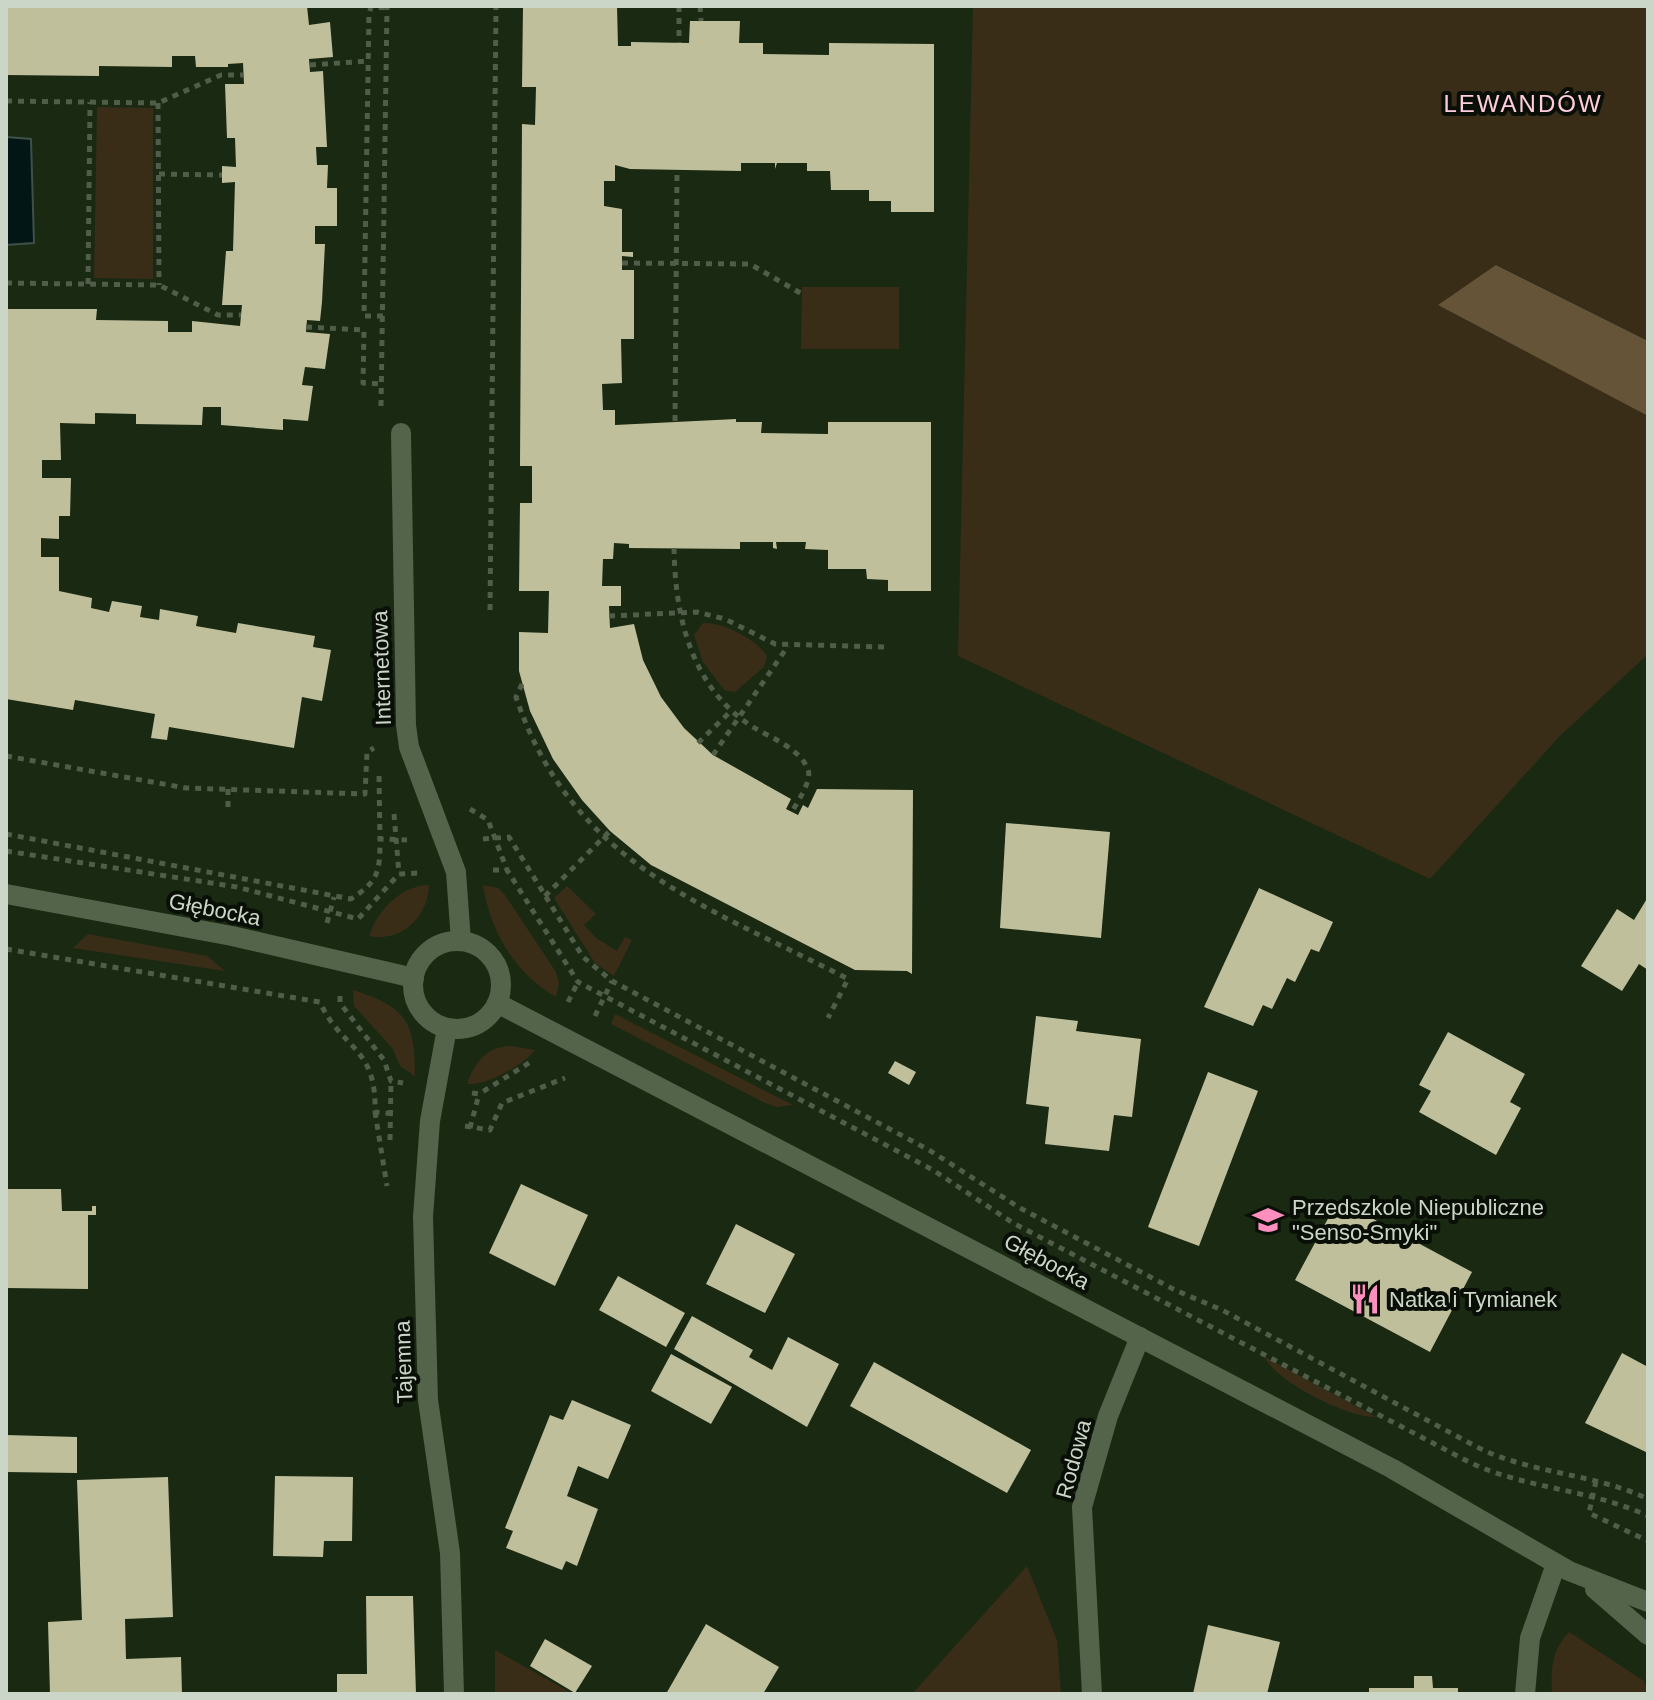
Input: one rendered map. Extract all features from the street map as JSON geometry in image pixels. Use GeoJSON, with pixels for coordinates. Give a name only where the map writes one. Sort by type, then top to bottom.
{"type":"FeatureCollection","features":[{"type":"Feature","properties":{"kind":"street","name":"Internetowa"},"geometry":{"type":"LineString","coordinates":[[401,433],[406,725],[409,747],[456,872],[461,941]]}},
{"type":"Feature","properties":{"kind":"street","name":"Głębocka"},"geometry":{"type":"LineString","coordinates":[[6,894],[232,936],[414,978]]}},
{"type":"Feature","properties":{"kind":"street"},"geometry":{"type":"LineString","coordinates":[[461,941],[481,948],[495,963],[500,982],[497,1003],[476,1024],[447,1028],[435,1023],[417,1004],[414,978],[430,950],[440,944],[461,941]]}},
{"type":"Feature","properties":{"kind":"street","name":"Głębocka"},"geometry":{"type":"LineString","coordinates":[[497,1003],[1391,1468],[1563,1568],[1648,1635]]}},
{"type":"Feature","properties":{"kind":"street","name":"Tajemna"},"geometry":{"type":"LineString","coordinates":[[447,1028],[430,1121],[423,1217],[428,1400],[450,1553],[454,1694]]}},
{"type":"Feature","properties":{"kind":"street","name":"Rodowa"},"geometry":{"type":"LineString","coordinates":[[1092,1694],[1082,1507],[1108,1416],[1140,1337]]}},
{"type":"Feature","properties":{"kind":"street"},"geometry":{"type":"LineString","coordinates":[[1525,1694],[1530,1638],[1563,1568]]}},
{"type":"Feature","properties":{"kind":"street","name":"Głębocka"},"geometry":{"type":"LineString","coordinates":[[1563,1568],[1648,1602]]}},
{"type":"Feature","properties":{"kind":"path"},"geometry":{"type":"LineString","coordinates":[[490,610],[496,6]]}},
{"type":"Feature","properties":{"kind":"path"},"geometry":{"type":"LineString","coordinates":[[679,6],[679,43]]}},
{"type":"Feature","properties":{"kind":"path"},"geometry":{"type":"LineString","coordinates":[[700,6],[701,21]]}},
{"type":"Feature","properties":{"kind":"path"},"geometry":{"type":"LineString","coordinates":[[381,413],[383,316],[387,7],[371,7],[364,316],[383,316]]}},
{"type":"Feature","properties":{"kind":"path"},"geometry":{"type":"LineString","coordinates":[[310,65],[369,61]]}},
{"type":"Feature","properties":{"kind":"path"},"geometry":{"type":"LineString","coordinates":[[6,101],[158,103],[221,75],[243,75]]}},
{"type":"Feature","properties":{"kind":"path"},"geometry":{"type":"LineString","coordinates":[[88,284],[90,102]]}},
{"type":"Feature","properties":{"kind":"path"},"geometry":{"type":"LineString","coordinates":[[158,103],[159,285]]}},
{"type":"Feature","properties":{"kind":"path"},"geometry":{"type":"LineString","coordinates":[[675,421],[677,170]]}},
{"type":"Feature","properties":{"kind":"path"},"geometry":{"type":"LineString","coordinates":[[159,174],[222,175]]}},
{"type":"Feature","properties":{"kind":"path"},"geometry":{"type":"LineString","coordinates":[[622,263],[750,264],[802,294]]}},
{"type":"Feature","properties":{"kind":"path"},"geometry":{"type":"LineString","coordinates":[[6,283],[159,285],[218,315],[241,315]]}},
{"type":"Feature","properties":{"kind":"path"},"geometry":{"type":"LineString","coordinates":[[306,327],[364,330],[363,383],[381,384]]}},
{"type":"Feature","properties":{"kind":"path"},"geometry":{"type":"LineString","coordinates":[[674,548],[678,611],[696,662],[732,710],[784,744],[806,764],[809,778],[792,812]]}},
{"type":"Feature","properties":{"kind":"path"},"geometry":{"type":"LineString","coordinates":[[609,616],[678,611],[706,613],[775,644],[885,647]]}},
{"type":"Feature","properties":{"kind":"path"},"geometry":{"type":"LineString","coordinates":[[713,755],[788,646]]}},
{"type":"Feature","properties":{"kind":"path"},"geometry":{"type":"LineString","coordinates":[[522,684],[516,697],[539,753],[567,799],[602,839],[635,866],[848,979],[828,1018]]}},
{"type":"Feature","properties":{"kind":"path"},"geometry":{"type":"LineString","coordinates":[[698,743],[732,710]]}},
{"type":"Feature","properties":{"kind":"path"},"geometry":{"type":"LineString","coordinates":[[6,756],[186,788],[365,794],[367,752],[379,746],[379,757]]}},
{"type":"Feature","properties":{"kind":"path"},"geometry":{"type":"LineString","coordinates":[[6,834],[291,885],[351,899],[380,871],[379,770]]}},
{"type":"Feature","properties":{"kind":"path"},"geometry":{"type":"LineString","coordinates":[[228,789],[228,807]]}},
{"type":"Feature","properties":{"kind":"path"},"geometry":{"type":"LineString","coordinates":[[545,896],[610,831]]}},
{"type":"Feature","properties":{"kind":"path"},"geometry":{"type":"LineString","coordinates":[[474,840],[509,837],[583,957],[612,981],[929,1150],[1020,1208],[1175,1290],[1222,1310],[1477,1447],[1518,1463],[1596,1481],[1648,1499]]}},
{"type":"Feature","properties":{"kind":"path"},"geometry":{"type":"LineString","coordinates":[[380,839],[417,841]]}},
{"type":"Feature","properties":{"kind":"path"},"geometry":{"type":"LineString","coordinates":[[635,866],[641,857]]}},
{"type":"Feature","properties":{"kind":"path"},"geometry":{"type":"LineString","coordinates":[[325,931],[334,897]]}},
{"type":"Feature","properties":{"kind":"path"},"geometry":{"type":"LineString","coordinates":[[6,949],[320,1002],[325,1014],[364,1059],[376,1083],[375,1112],[388,1190]]}},
{"type":"Feature","properties":{"kind":"path"},"geometry":{"type":"LineString","coordinates":[[375,1112],[400,1115]]}},
{"type":"Feature","properties":{"kind":"path"},"geometry":{"type":"LineString","coordinates":[[456,1125],[490,1130]]}},
{"type":"Feature","properties":{"kind":"path"},"geometry":{"type":"LineString","coordinates":[[955,1184],[1026,1230],[1469,1462],[1498,1475],[1593,1498],[1648,1516]]}},
{"type":"Feature","properties":{"kind":"path"},"geometry":{"type":"LineString","coordinates":[[1596,1481],[1589,1513],[1648,1541]]}},
{"type":"Feature","properties":{"kind":"shaded area"},"geometry":{"type":"Polygon","coordinates":[[[973,6],[1648,6],[1648,341],[1497,265],[1439,305],[1648,416],[1648,654],[1559,737],[1430,879],[958,656],[973,6]]]}},
{"type":"Feature","properties":{"kind":"shaded area"},"geometry":{"type":"Polygon","coordinates":[[[97,107],[153,108],[153,279],[94,278],[97,107]]]}},
{"type":"Feature","properties":{"kind":"shaded area"},"geometry":{"type":"Polygon","coordinates":[[[6,137],[31,139],[34,243],[6,245],[6,137]]]}},
{"type":"Feature","properties":{"kind":"shaded area"},"geometry":{"type":"Polygon","coordinates":[[[1496,265],[1648,341],[1648,416],[1438,305],[1496,265]]]}},
{"type":"Feature","properties":{"kind":"shaded area"},"geometry":{"type":"Polygon","coordinates":[[[802,287],[899,287],[899,349],[801,349],[802,287]]]}},
{"type":"Feature","properties":{"kind":"shaded area"},"geometry":{"type":"Polygon","coordinates":[[[703,623],[738,633],[755,643],[767,656],[764,667],[735,692],[724,690],[703,662],[694,635],[703,623]]]}},
{"type":"Feature","properties":{"kind":"shaded area"},"geometry":{"type":"Polygon","coordinates":[[[429,885],[424,907],[411,925],[392,935],[369,936],[378,917],[400,894],[429,885]]]}},
{"type":"Feature","properties":{"kind":"shaded area"},"geometry":{"type":"Polygon","coordinates":[[[483,885],[498,888],[505,895],[556,972],[559,983],[556,997],[528,976],[507,950],[492,919],[483,885]]]}},
{"type":"Feature","properties":{"kind":"shaded area"},"geometry":{"type":"Polygon","coordinates":[[[567,886],[596,914],[584,925],[596,938],[617,951],[625,937],[632,940],[614,976],[595,963],[554,898],[567,886]]]}},
{"type":"Feature","properties":{"kind":"shaded area"},"geometry":{"type":"Polygon","coordinates":[[[88,934],[207,956],[225,971],[73,948],[88,934]]]}},
{"type":"Feature","properties":{"kind":"shaded area"},"geometry":{"type":"Polygon","coordinates":[[[353,990],[385,1003],[404,1019],[413,1042],[415,1076],[400,1066],[393,1049],[354,1006],[353,990]]]}},
{"type":"Feature","properties":{"kind":"shaded area"},"geometry":{"type":"Polygon","coordinates":[[[615,1014],[793,1105],[777,1107],[765,1103],[611,1024],[615,1014]]]}},
{"type":"Feature","properties":{"kind":"shaded area"},"geometry":{"type":"Polygon","coordinates":[[[511,1046],[535,1050],[504,1073],[484,1082],[467,1084],[473,1069],[488,1052],[511,1046]]]}},
{"type":"Feature","properties":{"kind":"shaded area"},"geometry":{"type":"Polygon","coordinates":[[[1265,1357],[1376,1417],[1349,1412],[1314,1397],[1283,1377],[1265,1357]]]}},
{"type":"Feature","properties":{"kind":"shaded area"},"geometry":{"type":"Polygon","coordinates":[[[1027,1566],[1057,1640],[1061,1694],[912,1694],[1027,1566]]]}},
{"type":"Feature","properties":{"kind":"shaded area"},"geometry":{"type":"Polygon","coordinates":[[[1569,1632],[1644,1681],[1648,1694],[1552,1694],[1553,1661],[1569,1632]]]}},
{"type":"Feature","properties":{"kind":"shaded area"},"geometry":{"type":"Polygon","coordinates":[[[495,1650],[573,1694],[495,1694],[495,1650]]]}},
{"type":"Feature","properties":{"kind":"building"},"geometry":{"type":"Polygon","coordinates":[[[6,6],[307,6],[309,25],[330,22],[333,57],[309,59],[310,72],[323,71],[327,147],[316,147],[317,165],[328,165],[327,188],[337,188],[337,226],[315,226],[315,244],[325,244],[322,302],[320,321],[307,320],[306,332],[330,334],[325,369],[305,367],[302,385],[313,386],[308,421],[283,419],[283,430],[221,425],[221,407],[203,407],[202,425],[136,424],[136,414],[95,413],[95,424],[60,423],[61,460],[42,460],[42,478],[71,478],[70,516],[59,516],[59,539],[41,538],[41,557],[59,557],[59,591],[92,598],[91,608],[109,612],[112,601],[142,606],[140,617],[159,620],[160,609],[198,616],[196,626],[236,633],[238,623],[315,636],[313,647],[331,650],[322,701],[302,697],[294,748],[169,727],[167,740],[151,738],[155,714],[75,700],[73,710],[6,699],[6,309],[97,309],[96,320],[168,321],[168,332],[192,332],[192,321],[240,326],[242,305],[222,305],[226,251],[233,251],[235,182],[222,183],[222,166],[236,167],[235,138],[227,138],[225,84],[244,84],[243,63],[228,64],[228,67],[196,67],[195,56],[172,56],[172,67],[99,66],[99,76],[6,75],[6,6]]]}},
{"type":"Feature","properties":{"kind":"building"},"geometry":{"type":"Polygon","coordinates":[[[523,6],[617,6],[618,46],[631,46],[631,42],[689,43],[690,21],[740,21],[739,43],[763,43],[763,54],[829,55],[829,43],[934,44],[934,212],[891,212],[891,201],[869,201],[869,190],[831,190],[830,171],[807,171],[807,163],[777,163],[775,169],[775,163],[741,163],[741,171],[630,169],[615,165],[615,181],[604,181],[604,206],[622,209],[622,252],[633,252],[633,257],[622,256],[622,270],[634,270],[634,339],[621,339],[622,383],[602,384],[603,410],[615,410],[615,425],[736,419],[736,422],[762,422],[761,433],[828,434],[828,422],[931,422],[931,591],[888,591],[888,580],[867,579],[866,569],[828,569],[828,550],[805,549],[806,542],[776,542],[777,549],[773,548],[773,542],[740,542],[740,549],[629,548],[629,544],[614,543],[613,559],[603,559],[602,586],[621,586],[621,606],[609,606],[610,628],[634,624],[643,660],[661,697],[684,728],[713,755],[791,799],[786,809],[798,815],[803,805],[808,808],[817,789],[913,790],[912,974],[907,971],[855,970],[651,865],[610,831],[582,800],[553,759],[530,711],[519,671],[519,632],[548,633],[549,591],[519,591],[520,503],[532,503],[532,466],[520,466],[522,124],[535,125],[536,87],[522,87],[523,6]]]}},
{"type":"Feature","properties":{"kind":"building"},"geometry":{"type":"Polygon","coordinates":[[[1006,823],[1110,832],[1101,938],[1000,928],[1006,823]]]}},
{"type":"Feature","properties":{"kind":"building"},"geometry":{"type":"Polygon","coordinates":[[[1259,888],[1333,922],[1319,952],[1311,949],[1295,982],[1287,978],[1272,1009],[1263,1005],[1253,1026],[1204,1007],[1259,888]]]}},
{"type":"Feature","properties":{"kind":"building"},"geometry":{"type":"Polygon","coordinates":[[[1648,897],[1648,970],[1639,964],[1622,991],[1581,966],[1617,909],[1634,920],[1648,897]]]}},
{"type":"Feature","properties":{"kind":"building"},"geometry":{"type":"Polygon","coordinates":[[[1036,1016],[1078,1021],[1076,1031],[1141,1039],[1132,1117],[1114,1115],[1109,1151],[1045,1144],[1049,1107],[1026,1104],[1036,1016]]]}},
{"type":"Feature","properties":{"kind":"building"},"geometry":{"type":"Polygon","coordinates":[[[1448,1032],[1525,1074],[1510,1102],[1521,1108],[1496,1155],[1419,1112],[1431,1091],[1419,1085],[1448,1032]]]}},
{"type":"Feature","properties":{"kind":"building"},"geometry":{"type":"Polygon","coordinates":[[[895,1061],[916,1072],[909,1085],[888,1073],[895,1061]]]}},
{"type":"Feature","properties":{"kind":"building"},"geometry":{"type":"Polygon","coordinates":[[[1208,1072],[1258,1091],[1199,1246],[1148,1227],[1208,1072]]]}},
{"type":"Feature","properties":{"kind":"building"},"geometry":{"type":"Polygon","coordinates":[[[521,1184],[588,1215],[555,1286],[489,1253],[521,1184]]]}},
{"type":"Feature","properties":{"kind":"building"},"geometry":{"type":"Polygon","coordinates":[[[8,1189],[61,1189],[62,1211],[92,1211],[92,1206],[96,1206],[96,1215],[88,1215],[88,1289],[6,1288],[8,1189]]]}},
{"type":"Feature","properties":{"kind":"building"},"geometry":{"type":"Polygon","coordinates":[[[1338,1200],[1472,1272],[1430,1352],[1295,1280],[1338,1200]]]}},
{"type":"Feature","properties":{"kind":"building"},"geometry":{"type":"Polygon","coordinates":[[[736,1224],[795,1254],[765,1313],[706,1284],[736,1224]]]}},
{"type":"Feature","properties":{"kind":"building"},"geometry":{"type":"Polygon","coordinates":[[[618,1276],[685,1313],[666,1347],[599,1310],[618,1276]]]}},
{"type":"Feature","properties":{"kind":"building"},"geometry":{"type":"Polygon","coordinates":[[[692,1316],[753,1350],[749,1357],[772,1370],[788,1337],[839,1364],[807,1427],[674,1349],[692,1316]]]}},
{"type":"Feature","properties":{"kind":"building"},"geometry":{"type":"Polygon","coordinates":[[[1622,1353],[1648,1367],[1648,1453],[1585,1423],[1622,1353]]]}},
{"type":"Feature","properties":{"kind":"building"},"geometry":{"type":"Polygon","coordinates":[[[671,1354],[732,1387],[711,1424],[651,1391],[671,1354]]]}},
{"type":"Feature","properties":{"kind":"building"},"geometry":{"type":"Polygon","coordinates":[[[874,1362],[1031,1450],[1007,1493],[850,1406],[874,1362]]]}},
{"type":"Feature","properties":{"kind":"building"},"geometry":{"type":"Polygon","coordinates":[[[572,1400],[631,1425],[608,1479],[578,1466],[567,1496],[598,1509],[577,1566],[566,1561],[562,1570],[506,1548],[513,1531],[505,1528],[550,1415],[563,1420],[572,1400]]]}},
{"type":"Feature","properties":{"kind":"building"},"geometry":{"type":"Polygon","coordinates":[[[6,1435],[77,1437],[77,1473],[6,1472],[6,1435]]]}},
{"type":"Feature","properties":{"kind":"building"},"geometry":{"type":"Polygon","coordinates":[[[275,1476],[353,1477],[352,1541],[324,1541],[323,1557],[273,1556],[275,1476]]]}},
{"type":"Feature","properties":{"kind":"building"},"geometry":{"type":"Polygon","coordinates":[[[168,1477],[173,1617],[125,1619],[126,1659],[181,1657],[182,1694],[50,1694],[48,1622],[82,1620],[77,1480],[168,1477]]]}},
{"type":"Feature","properties":{"kind":"building"},"geometry":{"type":"Polygon","coordinates":[[[366,1596],[413,1596],[416,1694],[337,1694],[337,1674],[367,1674],[366,1596]]]}},
{"type":"Feature","properties":{"kind":"building"},"geometry":{"type":"Polygon","coordinates":[[[706,1624],[779,1667],[763,1694],[666,1694],[706,1624]]]}},
{"type":"Feature","properties":{"kind":"building"},"geometry":{"type":"Polygon","coordinates":[[[1208,1625],[1280,1642],[1267,1694],[1193,1694],[1208,1625]]]}},
{"type":"Feature","properties":{"kind":"building"},"geometry":{"type":"Polygon","coordinates":[[[545,1639],[592,1666],[575,1693],[530,1666],[545,1639]]]}},
{"type":"Feature","properties":{"kind":"building"},"geometry":{"type":"Polygon","coordinates":[[[1414,1676],[1432,1676],[1433,1688],[1458,1688],[1458,1694],[1369,1694],[1369,1688],[1414,1688],[1414,1676]]]}},
{"type":"Feature","properties":{"kind":"place","name":"Przedszkole Niepubliczne \"Senso-Smyki\""},"geometry":{"type":"Point","coordinates":[1268,1220]}},
{"type":"Feature","properties":{"kind":"place","name":"Natka i Tymianek"},"geometry":{"type":"Point","coordinates":[1365,1299]}},
{"type":"Feature","properties":{"kind":"district","name":"LEWANDÓW"},"geometry":{"type":"Point","coordinates":[1523,104]}}]}
